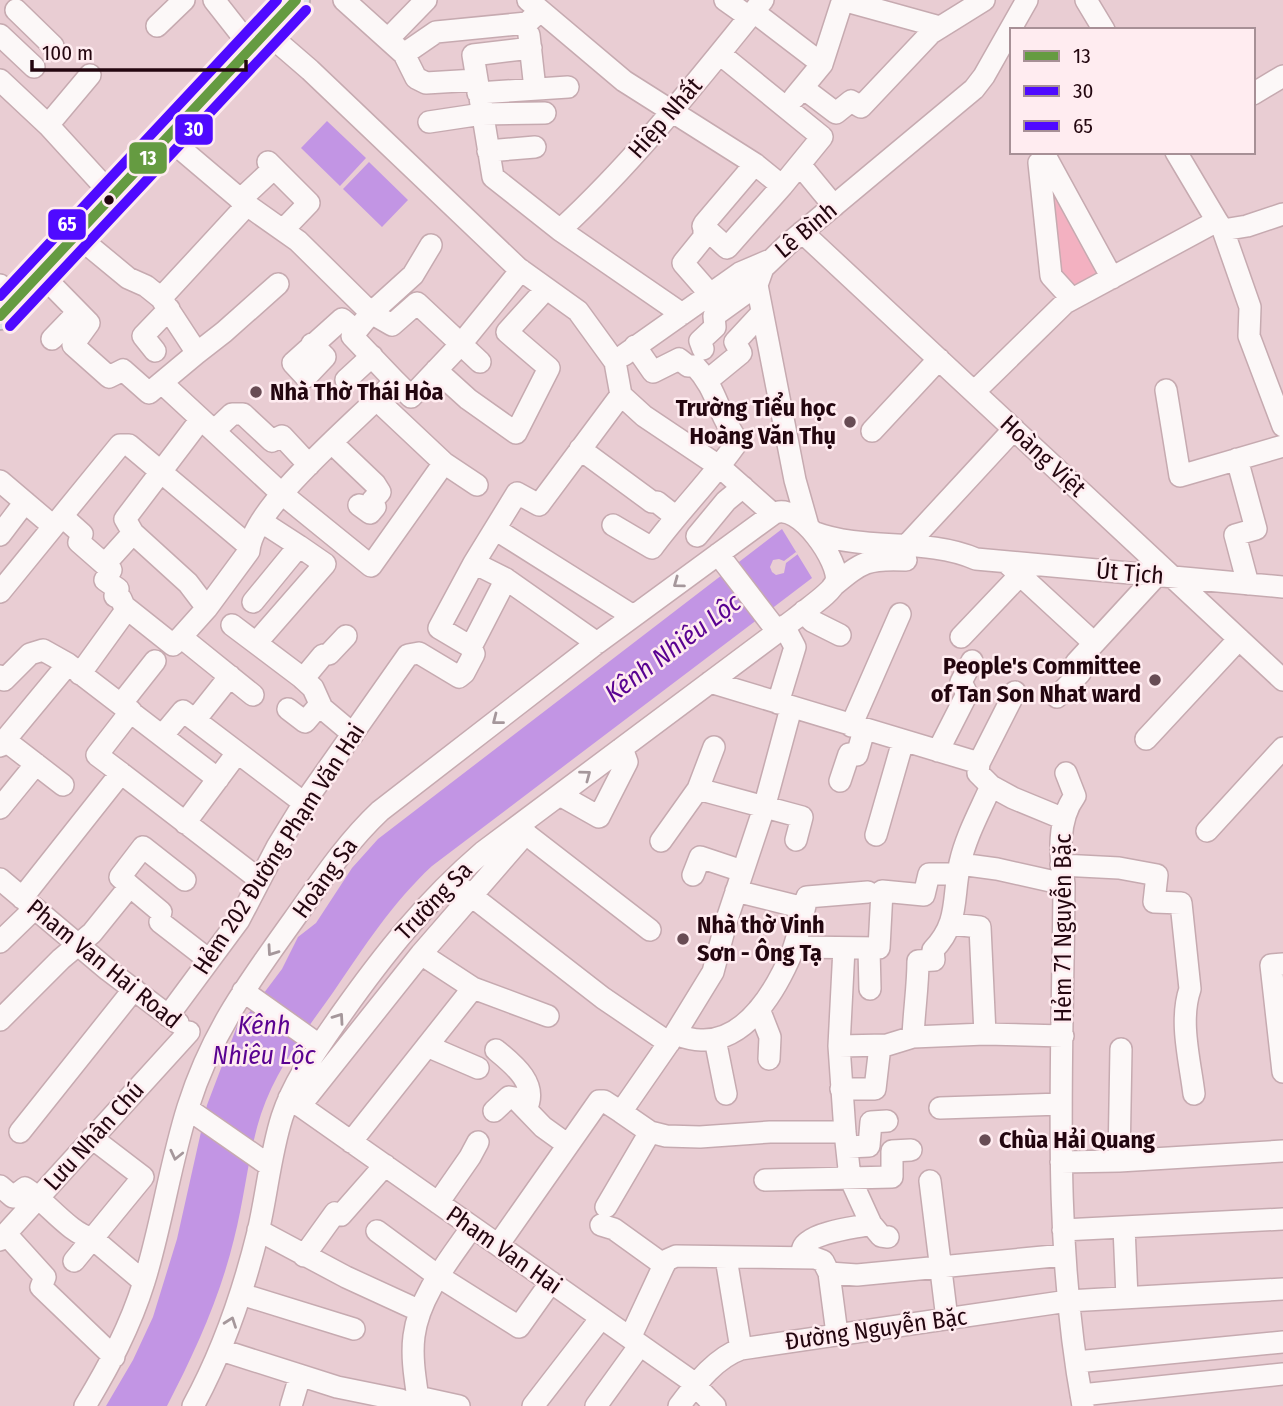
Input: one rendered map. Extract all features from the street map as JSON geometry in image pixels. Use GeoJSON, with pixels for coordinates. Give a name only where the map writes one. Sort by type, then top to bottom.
{"type":"FeatureCollection","features":[{"type":"Feature","properties":{"kind":"main road"},"geometry":{"type":"LineString","coordinates":[[5,300],[40,273],[296,0]]}},
{"type":"Feature","properties":{"kind":"street"},"geometry":{"type":"LineString","coordinates":[[157,26],[184,0]]}},
{"type":"Feature","properties":{"kind":"street"},"geometry":{"type":"LineString","coordinates":[[214,0],[259,39],[310,70],[521,270],[578,311],[615,362],[621,395],[643,416],[720,467],[776,512],[791,512],[810,529]]}},
{"type":"Feature","properties":{"kind":"street"},"geometry":{"type":"LineString","coordinates":[[344,0],[404,54],[416,78],[426,83],[545,113]]}},
{"type":"Feature","properties":{"kind":"street"},"geometry":{"type":"LineString","coordinates":[[388,39],[426,0]]}},
{"type":"Feature","properties":{"kind":"street"},"geometry":{"type":"LineString","coordinates":[[725,0],[755,10],[822,64]]}},
{"type":"Feature","properties":{"kind":"street"},"geometry":{"type":"LineString","coordinates":[[803,88],[836,114],[851,101],[861,107],[931,33],[984,0]]}},
{"type":"Feature","properties":{"kind":"street","name":"Lê Bình"},"geometry":{"type":"LineString","coordinates":[[1011,28],[1027,0]]}},
{"type":"Feature","properties":{"kind":"street"},"geometry":{"type":"LineString","coordinates":[[1086,0],[1103,28]]}},
{"type":"Feature","properties":{"kind":"street"},"geometry":{"type":"LineString","coordinates":[[785,107],[822,64],[842,1],[906,9],[940,27]]}},
{"type":"Feature","properties":{"kind":"street"},"geometry":{"type":"LineString","coordinates":[[0,24],[23,5],[53,46]]}},
{"type":"Feature","properties":{"kind":"street","name":"Hiệp Nhất"},"geometry":{"type":"LineString","coordinates":[[560,230],[589,204],[653,133],[755,10]]}},
{"type":"Feature","properties":{"kind":"street"},"geometry":{"type":"LineString","coordinates":[[404,54],[436,32],[532,11],[624,81],[755,164],[782,186]]}},
{"type":"Feature","properties":{"kind":"street"},"geometry":{"type":"LineString","coordinates":[[532,11],[531,48],[535,89]]}},
{"type":"Feature","properties":{"kind":"street","name":"Lê Bình"},"geometry":{"type":"LineString","coordinates":[[757,285],[760,273],[768,261],[974,89],[1010,30]]}},
{"type":"Feature","properties":{"kind":"street"},"geometry":{"type":"LineString","coordinates":[[0,35],[33,67]]}},
{"type":"Feature","properties":{"kind":"street"},"geometry":{"type":"LineString","coordinates":[[531,48],[473,55],[493,177],[560,230],[682,314]]}},
{"type":"Feature","properties":{"kind":"street"},"geometry":{"type":"LineString","coordinates":[[703,226],[727,248],[801,166],[822,137],[720,54]]}},
{"type":"Feature","properties":{"kind":"street"},"geometry":{"type":"LineString","coordinates":[[48,125],[90,75]]}},
{"type":"Feature","properties":{"kind":"street"},"geometry":{"type":"LineString","coordinates":[[1255,93],[1283,76]]}},
{"type":"Feature","properties":{"kind":"street"},"geometry":{"type":"LineString","coordinates":[[0,80],[48,125],[112,195]]}},
{"type":"Feature","properties":{"kind":"street"},"geometry":{"type":"LineString","coordinates":[[429,122],[479,96],[568,87]]}},
{"type":"Feature","properties":{"kind":"street"},"geometry":{"type":"LineString","coordinates":[[168,138],[244,202],[298,241],[371,313],[392,325],[417,303],[480,362]]}},
{"type":"Feature","properties":{"kind":"street"},"geometry":{"type":"LineString","coordinates":[[488,151],[535,147]]}},
{"type":"Feature","properties":{"kind":"street"},"geometry":{"type":"LineString","coordinates":[[1177,154],[1220,226],[1250,307],[1249,335],[1278,396],[1283,425]]}},
{"type":"Feature","properties":{"kind":"street"},"geometry":{"type":"LineString","coordinates":[[1072,299],[1051,276],[1039,163],[1047,159],[1112,278]]}},
{"type":"Feature","properties":{"kind":"street"},"geometry":{"type":"LineString","coordinates":[[710,294],[683,262],[704,237],[703,226],[755,164]]}},
{"type":"Feature","properties":{"kind":"street"},"geometry":{"type":"LineString","coordinates":[[155,351],[143,336],[165,303],[271,165],[309,204],[283,230]]}},
{"type":"Feature","properties":{"kind":"street"},"geometry":{"type":"LineString","coordinates":[[801,166],[834,206]]}},
{"type":"Feature","properties":{"kind":"street"},"geometry":{"type":"LineString","coordinates":[[974,392],[1072,299],[1220,226],[1281,222]]}},
{"type":"Feature","properties":{"kind":"street","name":"Hoàng Việt"},"geometry":{"type":"LineString","coordinates":[[802,232],[1014,429],[1165,576],[1283,680]]}},
{"type":"Feature","properties":{"kind":"street"},"geometry":{"type":"LineString","coordinates":[[76,235],[128,278],[146,286],[165,303],[197,353]]}},
{"type":"Feature","properties":{"kind":"street"},"geometry":{"type":"LineString","coordinates":[[331,364],[371,313],[413,275],[431,245]]}},
{"type":"Feature","properties":{"kind":"street"},"geometry":{"type":"LineString","coordinates":[[615,362],[740,272],[768,261]]}},
{"type":"Feature","properties":{"kind":"street"},"geometry":{"type":"LineString","coordinates":[[312,344],[342,320],[411,397],[461,344],[521,270]]}},
{"type":"Feature","properties":{"kind":"street"},"geometry":{"type":"LineString","coordinates":[[40,273],[89,323],[73,345],[109,377],[123,370],[149,394],[278,284]]}},
{"type":"Feature","properties":{"kind":"street"},"geometry":{"type":"LineString","coordinates":[[703,349],[701,341],[715,327],[714,316],[757,285],[794,480],[810,529],[835,568],[836,579],[833,586]]}},
{"type":"Feature","properties":{"kind":"street"},"geometry":{"type":"LineString","coordinates":[[436,370],[468,399],[516,433],[549,368],[507,332],[547,289]]}},
{"type":"Feature","properties":{"kind":"street"},"geometry":{"type":"LineString","coordinates":[[52,339],[78,312]]}},
{"type":"Feature","properties":{"kind":"street"},"geometry":{"type":"LineString","coordinates":[[708,380],[741,353],[735,342],[761,314]]}},
{"type":"Feature","properties":{"kind":"street"},"geometry":{"type":"LineString","coordinates":[[613,525],[652,548],[720,467],[738,441],[725,425],[721,408],[708,380],[695,366],[688,366],[679,359],[653,372],[635,346]]}},
{"type":"Feature","properties":{"kind":"street"},"geometry":{"type":"LineString","coordinates":[[346,380],[372,356]]}},
{"type":"Feature","properties":{"kind":"street"},"geometry":{"type":"LineString","coordinates":[[872,431],[939,359]]}},
{"type":"Feature","properties":{"kind":"street"},"geometry":{"type":"LineString","coordinates":[[0,481],[25,502],[82,534],[79,542],[111,570],[105,580],[118,589],[115,596],[121,599],[127,609],[173,645],[207,608],[248,551],[250,540],[281,492],[396,381]]}},
{"type":"Feature","properties":{"kind":"street"},"geometry":{"type":"LineString","coordinates":[[162,383],[281,492],[371,566],[444,463]]}},
{"type":"Feature","properties":{"kind":"street"},"geometry":{"type":"LineString","coordinates":[[1166,390],[1180,476],[1283,446]]}},
{"type":"Feature","properties":{"kind":"street"},"geometry":{"type":"LineString","coordinates":[[506,579],[471,647],[439,628],[474,563],[517,493],[539,505],[621,395]]}},
{"type":"Feature","properties":{"kind":"street"},"geometry":{"type":"LineString","coordinates":[[377,400],[444,463],[477,485]]}},
{"type":"Feature","properties":{"kind":"street"},"geometry":{"type":"LineString","coordinates":[[207,608],[188,583],[133,533],[125,519],[162,470],[208,425],[232,414],[243,414],[272,441],[282,436],[309,465]]}},
{"type":"Feature","properties":{"kind":"street"},"geometry":{"type":"LineString","coordinates":[[905,547],[1014,429]]}},
{"type":"Feature","properties":{"kind":"street"},"geometry":{"type":"LineString","coordinates":[[332,443],[380,492],[372,501],[376,507],[370,513],[359,505]]}},
{"type":"Feature","properties":{"kind":"street"},"geometry":{"type":"LineString","coordinates":[[0,592],[120,445],[130,445],[162,470],[249,546]]}},
{"type":"Feature","properties":{"kind":"street"},"geometry":{"type":"LineString","coordinates":[[580,449],[676,517]]}},
{"type":"Feature","properties":{"kind":"street"},"geometry":{"type":"LineString","coordinates":[[1237,459],[1256,528],[1235,534],[1248,584]]}},
{"type":"Feature","properties":{"kind":"street","name":"Hoàng Sa"},"geometry":{"type":"LineString","coordinates":[[85,1406],[114,1357],[144,1282],[211,1047],[344,849],[380,811],[597,643],[633,616],[721,559],[789,499],[794,480]]}},
{"type":"Feature","properties":{"kind":"street"},"geometry":{"type":"LineString","coordinates":[[696,536],[726,501],[743,487]]}},
{"type":"Feature","properties":{"kind":"street"},"geometry":{"type":"LineString","coordinates":[[0,535],[25,502]]}},
{"type":"Feature","properties":{"kind":"street"},"geometry":{"type":"LineString","coordinates":[[256,643],[325,564],[262,522]]}},
{"type":"Feature","properties":{"kind":"street"},"geometry":{"type":"LineString","coordinates":[[495,529],[633,616]]}},
{"type":"Feature","properties":{"kind":"street","name":"Út Tịch"},"geometry":{"type":"LineString","coordinates":[[810,529],[837,540],[957,551],[1014,569],[1165,576],[1283,587]]}},
{"type":"Feature","properties":{"kind":"street"},"geometry":{"type":"LineString","coordinates":[[105,564],[133,533]]}},
{"type":"Feature","properties":{"kind":"street"},"geometry":{"type":"LineString","coordinates":[[253,602],[299,546]]}},
{"type":"Feature","properties":{"kind":"street"},"geometry":{"type":"LineString","coordinates":[[621,1112],[672,1039],[713,972],[739,881],[764,808],[785,705],[795,646],[721,559]]}},
{"type":"Feature","properties":{"kind":"street","name":"Út Tịch"},"geometry":{"type":"LineString","coordinates":[[881,559],[955,564],[976,559]]}},
{"type":"Feature","properties":{"kind":"street","name":"Trường Sa"},"geometry":{"type":"LineString","coordinates":[[193,1406],[220,1350],[241,1293],[258,1230],[265,1162],[294,1102],[315,1042],[384,955],[450,880],[521,830],[559,794],[710,682],[777,627],[804,611],[855,567],[867,561],[881,559]]}},
{"type":"Feature","properties":{"kind":"street"},"geometry":{"type":"LineString","coordinates":[[474,563],[506,579],[597,643]]}},
{"type":"Feature","properties":{"kind":"street"},"geometry":{"type":"LineString","coordinates":[[961,637],[1014,569],[1094,643]]}},
{"type":"Feature","properties":{"kind":"street"},"geometry":{"type":"LineString","coordinates":[[1057,697],[1080,673],[1076,663],[1165,576]]}},
{"type":"Feature","properties":{"kind":"street"},"geometry":{"type":"LineString","coordinates":[[63,785],[3,743],[127,609]]}},
{"type":"Feature","properties":{"kind":"street"},"geometry":{"type":"LineString","coordinates":[[804,611],[812,621],[840,635]]}},
{"type":"Feature","properties":{"kind":"street"},"geometry":{"type":"LineString","coordinates":[[840,781],[849,754],[857,755],[858,728],[900,614]]}},
{"type":"Feature","properties":{"kind":"street"},"geometry":{"type":"LineString","coordinates":[[232,625],[313,688],[322,708],[353,734]]}},
{"type":"Feature","properties":{"kind":"street"},"geometry":{"type":"LineString","coordinates":[[303,679],[323,655],[329,654],[346,636]]}},
{"type":"Feature","properties":{"kind":"street"},"geometry":{"type":"LineString","coordinates":[[181,637],[253,695]]}},
{"type":"Feature","properties":{"kind":"street"},"geometry":{"type":"LineString","coordinates":[[1146,739],[1239,639]]}},
{"type":"Feature","properties":{"kind":"street","name":"Hẻm 202 Đường Phạm Văn Hai"},"geometry":{"type":"LineString","coordinates":[[168,1016],[239,920],[304,803],[408,655],[419,653],[458,677],[464,673],[474,654],[471,647]]}},
{"type":"Feature","properties":{"kind":"street"},"geometry":{"type":"LineString","coordinates":[[0,676],[4,680],[30,654],[43,650],[126,707],[218,779]]}},
{"type":"Feature","properties":{"kind":"street"},"geometry":{"type":"LineString","coordinates":[[155,661],[97,755],[260,880]]}},
{"type":"Feature","properties":{"kind":"street"},"geometry":{"type":"LineString","coordinates":[[938,751],[967,694],[961,682],[972,661]]}},
{"type":"Feature","properties":{"kind":"street"},"geometry":{"type":"LineString","coordinates":[[195,720],[230,676]]}},
{"type":"Feature","properties":{"kind":"street"},"geometry":{"type":"LineString","coordinates":[[710,682],[979,763]]}},
{"type":"Feature","properties":{"kind":"street"},"geometry":{"type":"LineString","coordinates":[[914,1037],[914,997],[918,986],[918,961],[934,960],[933,950],[951,925],[959,869],[969,836],[992,786],[978,773],[979,763],[1015,692]]}},
{"type":"Feature","properties":{"kind":"street"},"geometry":{"type":"LineString","coordinates":[[288,709],[305,722],[317,708],[322,708]]}},
{"type":"Feature","properties":{"kind":"street"},"geometry":{"type":"LineString","coordinates":[[162,736],[183,711],[304,803]]}},
{"type":"Feature","properties":{"kind":"street"},"geometry":{"type":"LineString","coordinates":[[876,835],[903,741]]}},
{"type":"Feature","properties":{"kind":"street"},"geometry":{"type":"LineString","coordinates":[[661,841],[698,789],[714,747]]}},
{"type":"Feature","properties":{"kind":"street"},"geometry":{"type":"LineString","coordinates":[[559,794],[599,817],[627,762],[622,748]]}},
{"type":"Feature","properties":{"kind":"street"},"geometry":{"type":"LineString","coordinates":[[1207,831],[1283,748]]}},
{"type":"Feature","properties":{"kind":"street"},"geometry":{"type":"LineString","coordinates":[[185,823],[237,753]]}},
{"type":"Feature","properties":{"kind":"street"},"geometry":{"type":"LineString","coordinates":[[0,808],[36,764]]}},
{"type":"Feature","properties":{"kind":"street"},"geometry":{"type":"LineString","coordinates":[[0,942],[121,773]]}},
{"type":"Feature","properties":{"kind":"street"},"geometry":{"type":"LineString","coordinates":[[1064,819],[1075,796],[1066,773]]}},
{"type":"Feature","properties":{"kind":"street","name":"Hẻm 71 Nguyễn Bặc"},"geometry":{"type":"LineString","coordinates":[[992,786],[1064,819],[1061,1104],[1063,1230],[1068,1301],[1082,1401]]}},
{"type":"Feature","properties":{"kind":"street"},"geometry":{"type":"LineString","coordinates":[[698,789],[802,817],[796,840]]}},
{"type":"Feature","properties":{"kind":"street"},"geometry":{"type":"LineString","coordinates":[[294,1102],[421,954],[521,830],[650,930]]}},
{"type":"Feature","properties":{"kind":"street"},"geometry":{"type":"LineString","coordinates":[[185,880],[142,847],[120,877],[209,960]]}},
{"type":"Feature","properties":{"kind":"street"},"geometry":{"type":"LineString","coordinates":[[693,876],[700,857],[739,881],[804,908]]}},
{"type":"Feature","properties":{"kind":"street"},"geometry":{"type":"LineString","coordinates":[[794,947],[879,948],[882,891],[924,895],[929,874],[959,869],[1062,875],[1119,868],[1157,875],[1154,902],[1181,903],[1190,989],[1186,1000],[1186,1022],[1194,1094]]}},
{"type":"Feature","properties":{"kind":"street","name":"Pham Van Hai Road"},"geometry":{"type":"LineString","coordinates":[[0,879],[79,946],[211,1047]]}},
{"type":"Feature","properties":{"kind":"street"},"geometry":{"type":"LineString","coordinates":[[450,880],[603,998],[672,1039],[702,1040],[715,1039],[736,1030],[768,998],[794,947],[807,897],[868,892]]}},
{"type":"Feature","properties":{"kind":"street"},"geometry":{"type":"LineString","coordinates":[[0,1020],[61,959],[92,933],[130,886]]}},
{"type":"Feature","properties":{"kind":"street"},"geometry":{"type":"LineString","coordinates":[[951,925],[980,927],[985,1034]]}},
{"type":"Feature","properties":{"kind":"street"},"geometry":{"type":"LineString","coordinates":[[802,1257],[802,1249],[807,1242],[816,1238],[880,1231],[850,1178],[839,1046],[844,948]]}},
{"type":"Feature","properties":{"kind":"street"},"geometry":{"type":"LineString","coordinates":[[869,949],[870,989]]}},
{"type":"Feature","properties":{"kind":"street"},"geometry":{"type":"LineString","coordinates":[[421,954],[473,988],[548,1016]]}},
{"type":"Feature","properties":{"kind":"street"},"geometry":{"type":"LineString","coordinates":[[1283,964],[1271,965],[1283,1072]]}},
{"type":"Feature","properties":{"kind":"street"},"geometry":{"type":"LineString","coordinates":[[351,1142],[473,988]]}},
{"type":"Feature","properties":{"kind":"street"},"geometry":{"type":"LineString","coordinates":[[20,1132],[134,989]]}},
{"type":"Feature","properties":{"kind":"street"},"geometry":{"type":"LineString","coordinates":[[248,995],[315,1042]]}},
{"type":"Feature","properties":{"kind":"street"},"geometry":{"type":"LineString","coordinates":[[759,1009],[768,1031],[769,1059]]}},
{"type":"Feature","properties":{"kind":"street","name":"Lưu Nhân Chú"},"geometry":{"type":"LineString","coordinates":[[3,1237],[189,1031]]}},
{"type":"Feature","properties":{"kind":"street"},"geometry":{"type":"LineString","coordinates":[[839,1046],[880,1046],[914,1037],[985,1034],[1063,1036]]}},
{"type":"Feature","properties":{"kind":"street"},"geometry":{"type":"LineString","coordinates":[[715,1039],[726,1094]]}},
{"type":"Feature","properties":{"kind":"street"},"geometry":{"type":"LineString","coordinates":[[427,1046],[478,1068]]}},
{"type":"Feature","properties":{"kind":"street"},"geometry":{"type":"LineString","coordinates":[[841,1090],[875,1089],[880,1046]]}},
{"type":"Feature","properties":{"kind":"street"},"geometry":{"type":"LineString","coordinates":[[1119,1161],[1121,1049]]}},
{"type":"Feature","properties":{"kind":"street"},"geometry":{"type":"LineString","coordinates":[[496,1050],[516,1067],[527,1084],[530,1095],[526,1109]]}},
{"type":"Feature","properties":{"kind":"street"},"geometry":{"type":"LineString","coordinates":[[494,1111],[512,1097],[543,1127],[568,1145]]}},
{"type":"Feature","properties":{"kind":"street"},"geometry":{"type":"LineString","coordinates":[[498,1245],[599,1101],[604,1101],[650,1132],[688,1138],[770,1132],[846,1140],[869,1146],[872,1122],[887,1121]]}},
{"type":"Feature","properties":{"kind":"street","name":"Pham Van Hai"},"geometry":{"type":"LineString","coordinates":[[294,1102],[695,1385],[715,1406]]}},
{"type":"Feature","properties":{"kind":"street"},"geometry":{"type":"LineString","coordinates":[[940,1108],[1061,1104]]}},
{"type":"Feature","properties":{"kind":"street"},"geometry":{"type":"LineString","coordinates":[[193,1112],[265,1162]]}},
{"type":"Feature","properties":{"kind":"street"},"geometry":{"type":"LineString","coordinates":[[650,1132],[604,1216],[614,1229],[664,1265]]}},
{"type":"Feature","properties":{"kind":"street"},"geometry":{"type":"LineString","coordinates":[[74,1261],[143,1177],[92,1138]]}},
{"type":"Feature","properties":{"kind":"street"},"geometry":{"type":"LineString","coordinates":[[438,1203],[478,1142]]}},
{"type":"Feature","properties":{"kind":"street"},"geometry":{"type":"LineString","coordinates":[[765,1180],[891,1177],[892,1151],[911,1150]]}},
{"type":"Feature","properties":{"kind":"street"},"geometry":{"type":"LineString","coordinates":[[1061,1163],[1283,1151]]}},
{"type":"Feature","properties":{"kind":"street"},"geometry":{"type":"LineString","coordinates":[[304,1256],[335,1213],[341,1214],[385,1165]]}},
{"type":"Feature","properties":{"kind":"street"},"geometry":{"type":"LineString","coordinates":[[930,1181],[947,1319]]}},
{"type":"Feature","properties":{"kind":"street"},"geometry":{"type":"LineString","coordinates":[[0,1186],[13,1197],[24,1188],[39,1197],[82,1237],[92,1238],[144,1282]]}},
{"type":"Feature","properties":{"kind":"street"},"geometry":{"type":"LineString","coordinates":[[1063,1230],[1283,1219]]}},
{"type":"Feature","properties":{"kind":"street"},"geometry":{"type":"LineString","coordinates":[[413,1401],[413,1344],[420,1311],[438,1276],[472,1227]]}},
{"type":"Feature","properties":{"kind":"street"},"geometry":{"type":"LineString","coordinates":[[1124,1227],[1127,1297]]}},
{"type":"Feature","properties":{"kind":"street"},"geometry":{"type":"LineString","coordinates":[[258,1230],[304,1256],[420,1311]]}},
{"type":"Feature","properties":{"kind":"street"},"geometry":{"type":"LineString","coordinates":[[377,1231],[438,1276],[519,1327],[551,1282]]}},
{"type":"Feature","properties":{"kind":"street"},"geometry":{"type":"LineString","coordinates":[[3,1237],[45,1277],[41,1287],[114,1357]]}},
{"type":"Feature","properties":{"kind":"street"},"geometry":{"type":"LineString","coordinates":[[829,1273],[858,1275],[1065,1255]]}},
{"type":"Feature","properties":{"kind":"street"},"geometry":{"type":"LineString","coordinates":[[596,1406],[635,1342],[664,1265],[667,1260],[676,1256],[802,1257],[823,1261],[829,1273],[837,1335]]}},
{"type":"Feature","properties":{"kind":"street"},"geometry":{"type":"LineString","coordinates":[[726,1258],[741,1349]]}},
{"type":"Feature","properties":{"kind":"street","name":"Đường Nguyễn Bặc"},"geometry":{"type":"LineString","coordinates":[[679,1406],[695,1385],[722,1359],[741,1349],[1068,1301],[1283,1289]]}},
{"type":"Feature","properties":{"kind":"street"},"geometry":{"type":"LineString","coordinates":[[241,1293],[354,1329]]}},
{"type":"Feature","properties":{"kind":"street"},"geometry":{"type":"LineString","coordinates":[[533,1406],[601,1318]]}},
{"type":"Feature","properties":{"kind":"street"},"geometry":{"type":"LineString","coordinates":[[1076,1362],[1283,1342]]}},
{"type":"Feature","properties":{"kind":"street"},"geometry":{"type":"LineString","coordinates":[[220,1350],[359,1399],[459,1406]]}},
{"type":"Feature","properties":{"kind":"street"},"geometry":{"type":"LineString","coordinates":[[1082,1401],[1283,1374]]}},
{"type":"Feature","properties":{"kind":"street"},"geometry":{"type":"LineString","coordinates":[[290,1406],[300,1376]]}},
{"type":"Feature","properties":{"kind":"shaded area"},"geometry":{"type":"Polygon","coordinates":[[[1049,171],[1103,271],[1074,287],[1055,267],[1049,171]]]}},
{"type":"Feature","properties":{"kind":"water"},"geometry":{"type":"Polygon","coordinates":[[[327,121],[366,158],[340,186],[301,148],[327,121]]]}},
{"type":"Feature","properties":{"kind":"water"},"geometry":{"type":"Polygon","coordinates":[[[369,162],[408,200],[382,227],[343,189],[369,162]]]}},
{"type":"Feature","properties":{"kind":"water","name":"Kênh Nhiêu Lộc"},"geometry":{"type":"Polygon","coordinates":[[[782,529],[812,578],[432,866],[404,895],[380,926],[293,1050],[267,1097],[257,1129],[238,1223],[222,1282],[197,1345],[167,1406],[106,1406],[133,1360],[153,1317],[177,1239],[207,1105],[239,1021],[249,1013],[282,969],[298,937],[316,923],[352,868],[378,839],[782,529]]]}},
{"type":"Feature","properties":{"kind":"pier"},"geometry":{"type":"Polygon","coordinates":[[[796,552],[798,554],[786,563],[784,573],[776,575],[772,572],[770,567],[773,560],[784,561],[796,552]]]}},
{"type":"Feature","properties":{"kind":"transit line","name":"65"},"geometry":{"type":"LineString","coordinates":[[0,296],[277,0]]}},
{"type":"Feature","properties":{"kind":"transit line","name":"13"},"geometry":{"type":"LineString","coordinates":[[0,316],[296,0]]}},
{"type":"Feature","properties":{"kind":"transit line","name":"30"},"geometry":{"type":"LineString","coordinates":[[10,326],[306,10]]}},
{"type":"Feature","properties":{"kind":"place","name":"Nhà Thờ Thái Hòa"},"geometry":{"type":"Point","coordinates":[256,392]}},
{"type":"Feature","properties":{"kind":"place","name":"Trường Tiểu học Hoàng Văn Thụ"},"geometry":{"type":"Point","coordinates":[850,422]}},
{"type":"Feature","properties":{"kind":"place","name":"People's Committee of Tan Son Nhat ward"},"geometry":{"type":"Point","coordinates":[1155,680]}},
{"type":"Feature","properties":{"kind":"place","name":"Nhà thờ Vinh Sơn - Ông Tạ"},"geometry":{"type":"Point","coordinates":[683,939]}},
{"type":"Feature","properties":{"kind":"place","name":"Chùa Hải Quang"},"geometry":{"type":"Point","coordinates":[985,1140]}}]}
